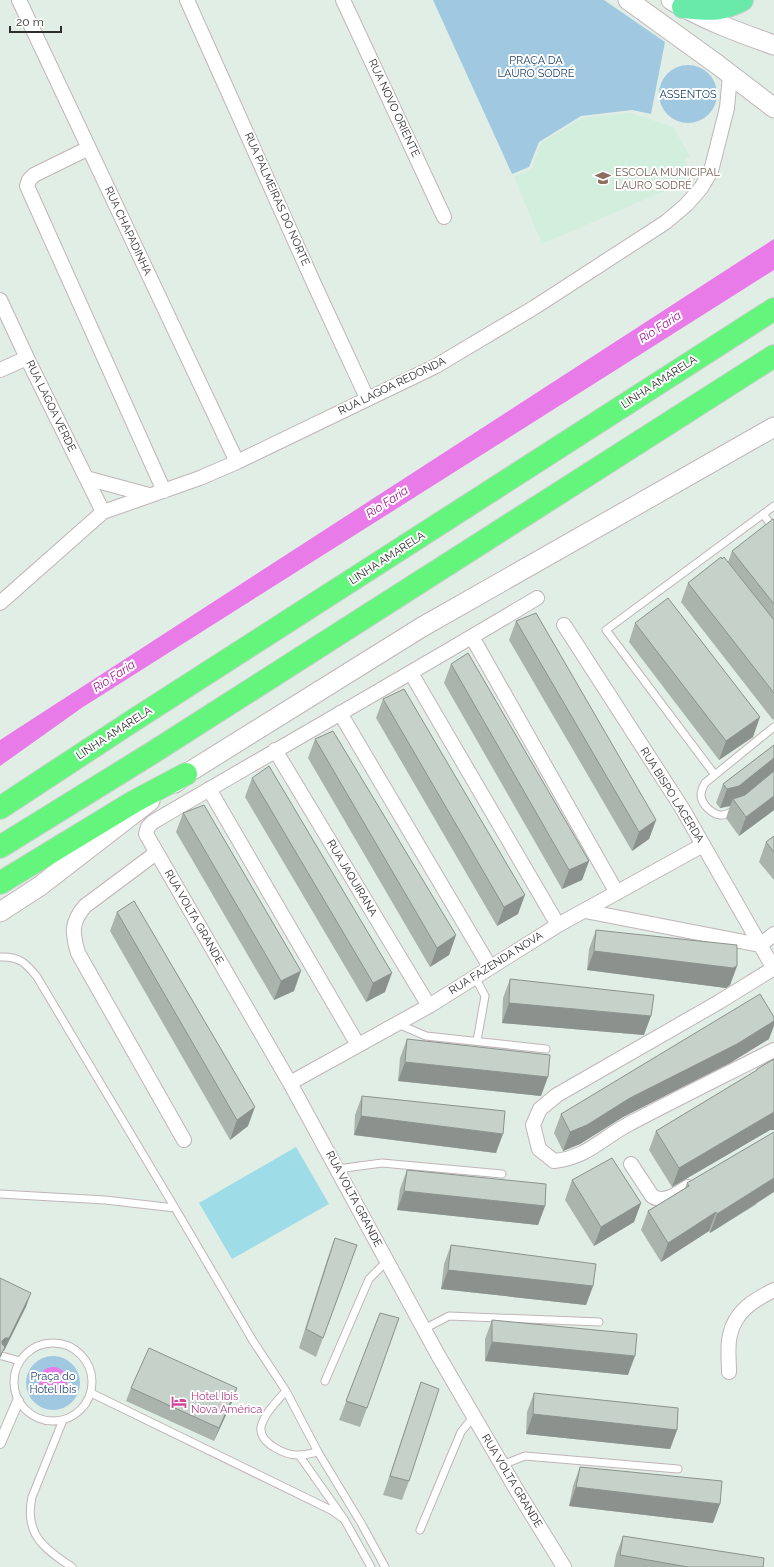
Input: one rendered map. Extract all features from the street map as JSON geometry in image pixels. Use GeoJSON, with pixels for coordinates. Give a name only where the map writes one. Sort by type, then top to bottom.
{"type":"FeatureCollection","features":[{"type":"Feature","properties":{"kind":"highway","name":"LINHA AMARELA"},"geometry":{"type":"LineString","coordinates":[[0,808],[134,720],[774,309]]}},
{"type":"Feature","properties":{"kind":"highway"},"geometry":{"type":"LineString","coordinates":[[0,847],[118,774],[774,356]]}},
{"type":"Feature","properties":{"kind":"highway"},"geometry":{"type":"LineString","coordinates":[[0,883],[135,801],[186,774]]}},
{"type":"Feature","properties":{"kind":"main road"},"geometry":{"type":"LineString","coordinates":[[628,0],[774,108]]}},
{"type":"Feature","properties":{"kind":"main road"},"geometry":{"type":"LineString","coordinates":[[677,4],[715,10],[729,7],[742,0]]}},
{"type":"Feature","properties":{"kind":"main road"},"geometry":{"type":"LineString","coordinates":[[677,4],[749,36],[774,45]]}},
{"type":"Feature","properties":{"kind":"main road"},"geometry":{"type":"LineString","coordinates":[[0,912],[40,886],[186,774],[422,627],[774,427]]}},
{"type":"Feature","properties":{"kind":"street","name":"RUA CHAPADINHA"},"geometry":{"type":"LineString","coordinates":[[19,0],[237,462]]}},
{"type":"Feature","properties":{"kind":"street","name":"RUA PALMEIRAS DO NORTE"},"geometry":{"type":"LineString","coordinates":[[188,0],[315,286],[367,398]]}},
{"type":"Feature","properties":{"kind":"street","name":"RUA NOVO ORIENTE"},"geometry":{"type":"LineString","coordinates":[[343,0],[444,217]]}},
{"type":"Feature","properties":{"kind":"street","name":"RUA LAGOA REDONDA"},"geometry":{"type":"LineString","coordinates":[[0,603],[103,512],[164,491],[237,462],[436,366],[535,307],[666,222],[686,205],[701,188],[708,176],[716,152],[727,108],[730,75]]}},
{"type":"Feature","properties":{"kind":"street"},"geometry":{"type":"LineString","coordinates":[[727,108],[748,88]]}},
{"type":"Feature","properties":{"kind":"street"},"geometry":{"type":"LineString","coordinates":[[89,148],[34,175],[29,180],[27,186],[164,491]]}},
{"type":"Feature","properties":{"kind":"street","name":"RUA LAGOA VERDE"},"geometry":{"type":"LineString","coordinates":[[0,300],[103,512]]}},
{"type":"Feature","properties":{"kind":"street"},"geometry":{"type":"LineString","coordinates":[[0,370],[27,358]]}},
{"type":"Feature","properties":{"kind":"street"},"geometry":{"type":"LineString","coordinates":[[86,478],[149,495]]}},
{"type":"Feature","properties":{"kind":"street"},"geometry":{"type":"LineString","coordinates":[[358,1045],[209,789],[411,673],[537,598]]}},
{"type":"Feature","properties":{"kind":"street","name":"RUA BISPO LACERDA"},"geometry":{"type":"LineString","coordinates":[[564,625],[682,808],[774,968]]}},
{"type":"Feature","properties":{"kind":"street"},"geometry":{"type":"LineString","coordinates":[[472,636],[618,892]]}},
{"type":"Feature","properties":{"kind":"street"},"geometry":{"type":"LineString","coordinates":[[411,673],[558,925]]}},
{"type":"Feature","properties":{"kind":"street"},"geometry":{"type":"LineString","coordinates":[[340,713],[490,967]]}},
{"type":"Feature","properties":{"kind":"street","name":"RUA JAQUIRANA"},"geometry":{"type":"LineString","coordinates":[[275,750],[429,1006]]}},
{"type":"Feature","properties":{"kind":"street","name":"RUA VOLTA GRANDE"},"geometry":{"type":"LineString","coordinates":[[209,789],[153,822],[146,830],[147,837],[290,1082],[387,1261],[474,1416],[564,1567]]}},
{"type":"Feature","properties":{"kind":"street","name":"RUA FAZENDA NOVA"},"geometry":{"type":"LineString","coordinates":[[290,1082],[398,1024],[558,925],[703,845]]}},
{"type":"Feature","properties":{"kind":"street"},"geometry":{"type":"LineString","coordinates":[[156,853],[85,906],[77,915],[73,925],[74,939],[78,953],[184,1140]]}},
{"type":"Feature","properties":{"kind":"street"},"geometry":{"type":"LineString","coordinates":[[585,911],[760,945],[774,934]]}},
{"type":"Feature","properties":{"kind":"street"},"geometry":{"type":"LineString","coordinates":[[774,968],[719,1002],[557,1095],[540,1109],[533,1125],[539,1149],[554,1161],[568,1160],[582,1154],[625,1126],[774,1050]]}},
{"type":"Feature","properties":{"kind":"street"},"geometry":{"type":"LineString","coordinates":[[631,1164],[652,1196],[656,1199],[672,1197],[699,1181]]}},
{"type":"Feature","properties":{"kind":"street"},"geometry":{"type":"LineString","coordinates":[[729,1372],[730,1335],[736,1318],[754,1300],[774,1290]]}},
{"type":"Feature","properties":{"kind":"street"},"geometry":{"type":"LineString","coordinates":[[0,1443],[18,1401]]}},
{"type":"Feature","properties":{"kind":"lane"},"geometry":{"type":"LineString","coordinates":[[715,775],[606,630],[709,559],[774,506]]}},
{"type":"Feature","properties":{"kind":"lane"},"geometry":{"type":"LineString","coordinates":[[763,514],[774,529]]}},
{"type":"Feature","properties":{"kind":"lane"},"geometry":{"type":"LineString","coordinates":[[740,806],[729,813],[720,815],[711,812],[702,801],[702,789],[715,775],[774,728]]}},
{"type":"Feature","properties":{"kind":"lane"},"geometry":{"type":"LineString","coordinates":[[0,957],[19,959],[29,967],[37,977],[253,1341],[286,1392],[318,1452],[361,1523],[385,1567]]}},
{"type":"Feature","properties":{"kind":"lane"},"geometry":{"type":"LineString","coordinates":[[475,977],[485,996],[477,1041]]}},
{"type":"Feature","properties":{"kind":"lane"},"geometry":{"type":"LineString","coordinates":[[398,1024],[426,1036],[546,1049]]}},
{"type":"Feature","properties":{"kind":"lane"},"geometry":{"type":"LineString","coordinates":[[337,1169],[382,1163],[502,1174]]}},
{"type":"Feature","properties":{"kind":"lane"},"geometry":{"type":"LineString","coordinates":[[0,1194],[105,1200],[175,1208]]}},
{"type":"Feature","properties":{"kind":"lane"},"geometry":{"type":"LineString","coordinates":[[325,1381],[369,1278],[387,1261]]}},
{"type":"Feature","properties":{"kind":"lane"},"geometry":{"type":"LineString","coordinates":[[424,1328],[449,1316],[599,1322]]}},
{"type":"Feature","properties":{"kind":"lane"},"geometry":{"type":"LineString","coordinates":[[53,1343],[69,1346],[81,1354],[87,1362],[92,1378],[91,1393],[82,1409],[76,1414],[63,1420],[54,1421],[37,1418],[23,1408],[18,1401],[14,1390],[13,1381],[20,1361],[26,1353],[42,1344],[53,1343]]}},
{"type":"Feature","properties":{"kind":"lane"},"geometry":{"type":"LineString","coordinates":[[2,1356],[20,1361]]}},
{"type":"Feature","properties":{"kind":"lane"},"geometry":{"type":"LineString","coordinates":[[286,1392],[269,1411],[261,1427],[262,1433],[267,1441],[276,1449],[299,1455],[318,1452]]}},
{"type":"Feature","properties":{"kind":"lane"},"geometry":{"type":"LineString","coordinates":[[91,1393],[331,1510],[344,1519]]}},
{"type":"Feature","properties":{"kind":"lane"},"geometry":{"type":"LineString","coordinates":[[420,1530],[461,1432],[474,1416]]}},
{"type":"Feature","properties":{"kind":"lane"},"geometry":{"type":"LineString","coordinates":[[63,1420],[32,1498],[30,1516],[35,1535],[41,1544],[72,1567]]}},
{"type":"Feature","properties":{"kind":"lane"},"geometry":{"type":"LineString","coordinates":[[299,1455],[344,1519],[371,1567]]}},
{"type":"Feature","properties":{"kind":"lane"},"geometry":{"type":"LineString","coordinates":[[502,1465],[525,1456],[678,1469]]}},
{"type":"Feature","properties":{"kind":"shaded area","name":"ESCOLA MUNICIPAL LAURO SODRÉ"},"geometry":{"type":"Polygon","coordinates":[[[631,113],[673,127],[690,156],[685,159],[692,179],[542,244],[514,177],[531,169],[541,143],[582,118],[631,113]]]}},
{"type":"Feature","properties":{"kind":"shaded area"},"geometry":{"type":"Polygon","coordinates":[[[296,1147],[329,1204],[232,1259],[199,1203],[296,1147]]]}},
{"type":"Feature","properties":{"kind":"green space","name":"PRAÇA DA LAURO SODRÉ"},"geometry":{"type":"Polygon","coordinates":[[[433,0],[604,0],[665,42],[651,114],[632,110],[581,116],[539,142],[529,167],[512,174],[433,0]]]}},
{"type":"Feature","properties":{"kind":"green space","name":"ASSENTOS"},"geometry":{"type":"Polygon","coordinates":[[[682,65],[694,65],[709,73],[717,88],[717,100],[709,115],[694,123],[682,123],[667,115],[659,100],[659,88],[667,73],[682,65]]]}},
{"type":"Feature","properties":{"kind":"green space","name":"Praça do Hotel Ibis"},"geometry":{"type":"Polygon","coordinates":[[[53,1356],[63,1358],[72,1364],[78,1373],[80,1383],[78,1393],[72,1402],[63,1408],[53,1410],[43,1408],[34,1402],[28,1393],[26,1383],[28,1373],[34,1364],[43,1358],[53,1356]]]}},
{"type":"Feature","properties":{"kind":"water","name":"Rio Faria"},"geometry":{"type":"Polygon","coordinates":[[[774,239],[774,270],[83,707],[0,766],[0,740],[774,239]]]}},
{"type":"Feature","properties":{"kind":"water"},"geometry":{"type":"Polygon","coordinates":[[[53,1367],[63,1371],[67,1381],[63,1391],[53,1395],[43,1391],[39,1381],[43,1371],[53,1367]]]}},
{"type":"Feature","properties":{"kind":"building"},"geometry":{"type":"Polygon","coordinates":[[[773,519],[774,520],[774,604],[732,551],[773,519]]]}},
{"type":"Feature","properties":{"kind":"building"},"geometry":{"type":"Polygon","coordinates":[[[721,557],[722,559],[724,557],[774,620],[774,693],[688,583],[721,557]]]}},
{"type":"Feature","properties":{"kind":"building"},"geometry":{"type":"Polygon","coordinates":[[[668,598],[760,717],[726,741],[635,623],[668,598]]]}},
{"type":"Feature","properties":{"kind":"building"},"geometry":{"type":"Polygon","coordinates":[[[536,613],[656,820],[639,832],[516,621],[536,613]]]}},
{"type":"Feature","properties":{"kind":"building"},"geometry":{"type":"Polygon","coordinates":[[[468,653],[589,861],[569,870],[451,664],[468,653]]]}},
{"type":"Feature","properties":{"kind":"building"},"geometry":{"type":"Polygon","coordinates":[[[404,689],[525,895],[504,907],[383,699],[404,689]]]}},
{"type":"Feature","properties":{"kind":"building"},"geometry":{"type":"Polygon","coordinates":[[[333,731],[456,935],[437,948],[315,739],[333,731]]]}},
{"type":"Feature","properties":{"kind":"building"},"geometry":{"type":"Polygon","coordinates":[[[774,745],[774,758],[739,786],[727,789],[723,784],[774,745]]]}},
{"type":"Feature","properties":{"kind":"building"},"geometry":{"type":"Polygon","coordinates":[[[269,766],[392,973],[373,983],[252,778],[269,766]]]}},
{"type":"Feature","properties":{"kind":"building"},"geometry":{"type":"Polygon","coordinates":[[[774,771],[774,796],[746,817],[733,799],[745,795],[774,771]]]}},
{"type":"Feature","properties":{"kind":"building"},"geometry":{"type":"Polygon","coordinates":[[[204,805],[301,971],[281,981],[183,813],[204,805]]]}},
{"type":"Feature","properties":{"kind":"building"},"geometry":{"type":"Polygon","coordinates":[[[774,836],[774,852],[766,842],[774,836]]]}},
{"type":"Feature","properties":{"kind":"building"},"geometry":{"type":"Polygon","coordinates":[[[134,901],[255,1107],[237,1120],[117,912],[134,901]]]}},
{"type":"Feature","properties":{"kind":"building"},"geometry":{"type":"Polygon","coordinates":[[[596,930],[737,945],[737,966],[733,968],[594,951],[596,930]]]}},
{"type":"Feature","properties":{"kind":"building"},"geometry":{"type":"Polygon","coordinates":[[[510,979],[654,995],[651,1016],[509,1003],[510,979]]]}},
{"type":"Feature","properties":{"kind":"building"},"geometry":{"type":"Polygon","coordinates":[[[760,994],[774,1017],[774,1021],[737,1044],[630,1098],[587,1125],[570,1132],[561,1114],[760,994]]]}},
{"type":"Feature","properties":{"kind":"building"},"geometry":{"type":"Polygon","coordinates":[[[407,1039],[550,1055],[548,1077],[405,1062],[407,1039]]]}},
{"type":"Feature","properties":{"kind":"building"},"geometry":{"type":"Polygon","coordinates":[[[774,1059],[774,1112],[679,1168],[656,1131],[774,1059]]]}},
{"type":"Feature","properties":{"kind":"building"},"geometry":{"type":"Polygon","coordinates":[[[362,1096],[505,1111],[503,1134],[361,1116],[362,1096]]]}},
{"type":"Feature","properties":{"kind":"building"},"geometry":{"type":"Polygon","coordinates":[[[774,1132],[774,1178],[717,1214],[716,1212],[668,1243],[648,1211],[689,1186],[687,1183],[774,1132]]]}},
{"type":"Feature","properties":{"kind":"building"},"geometry":{"type":"Polygon","coordinates":[[[612,1158],[641,1203],[601,1227],[572,1180],[612,1158]]]}},
{"type":"Feature","properties":{"kind":"building"},"geometry":{"type":"Polygon","coordinates":[[[407,1170],[546,1184],[545,1206],[404,1191],[407,1170]]]}},
{"type":"Feature","properties":{"kind":"building"},"geometry":{"type":"Polygon","coordinates":[[[335,1238],[357,1245],[323,1338],[306,1329],[335,1238]]]}},
{"type":"Feature","properties":{"kind":"building"},"geometry":{"type":"Polygon","coordinates":[[[451,1245],[596,1264],[593,1286],[448,1270],[451,1245]]]}},
{"type":"Feature","properties":{"kind":"building"},"geometry":{"type":"Polygon","coordinates":[[[0,1278],[31,1293],[9,1338],[5,1338],[2,1341],[2,1344],[5,1347],[0,1356],[0,1278]]]}},
{"type":"Feature","properties":{"kind":"building"},"geometry":{"type":"Polygon","coordinates":[[[380,1313],[399,1318],[367,1408],[346,1401],[380,1313]]]}},
{"type":"Feature","properties":{"kind":"building"},"geometry":{"type":"Polygon","coordinates":[[[492,1320],[637,1334],[635,1356],[492,1342],[492,1320]]]}},
{"type":"Feature","properties":{"kind":"building","name":"Hotel Ibis Nova América"},"geometry":{"type":"Polygon","coordinates":[[[149,1348],[237,1388],[219,1428],[131,1388],[149,1348]]]}},
{"type":"Feature","properties":{"kind":"building"},"geometry":{"type":"Polygon","coordinates":[[[421,1382],[439,1389],[409,1481],[390,1476],[421,1382]]]}},
{"type":"Feature","properties":{"kind":"building"},"geometry":{"type":"Polygon","coordinates":[[[534,1393],[678,1408],[677,1430],[533,1414],[534,1393]]]}},
{"type":"Feature","properties":{"kind":"building"},"geometry":{"type":"Polygon","coordinates":[[[580,1467],[722,1481],[720,1504],[576,1487],[580,1467]]]}},
{"type":"Feature","properties":{"kind":"building"},"geometry":{"type":"Polygon","coordinates":[[[623,1536],[764,1558],[763,1567],[688,1567],[620,1555],[623,1536]]]}},
{"type":"Feature","properties":{"kind":"place","name":"ESCOLA MUNICIPAL LAURO SODRÉ"},"geometry":{"type":"Point","coordinates":[603,178]}},
{"type":"Feature","properties":{"kind":"place","name":"Hotel Ibis Nova América"},"geometry":{"type":"Point","coordinates":[179,1402]}}]}
